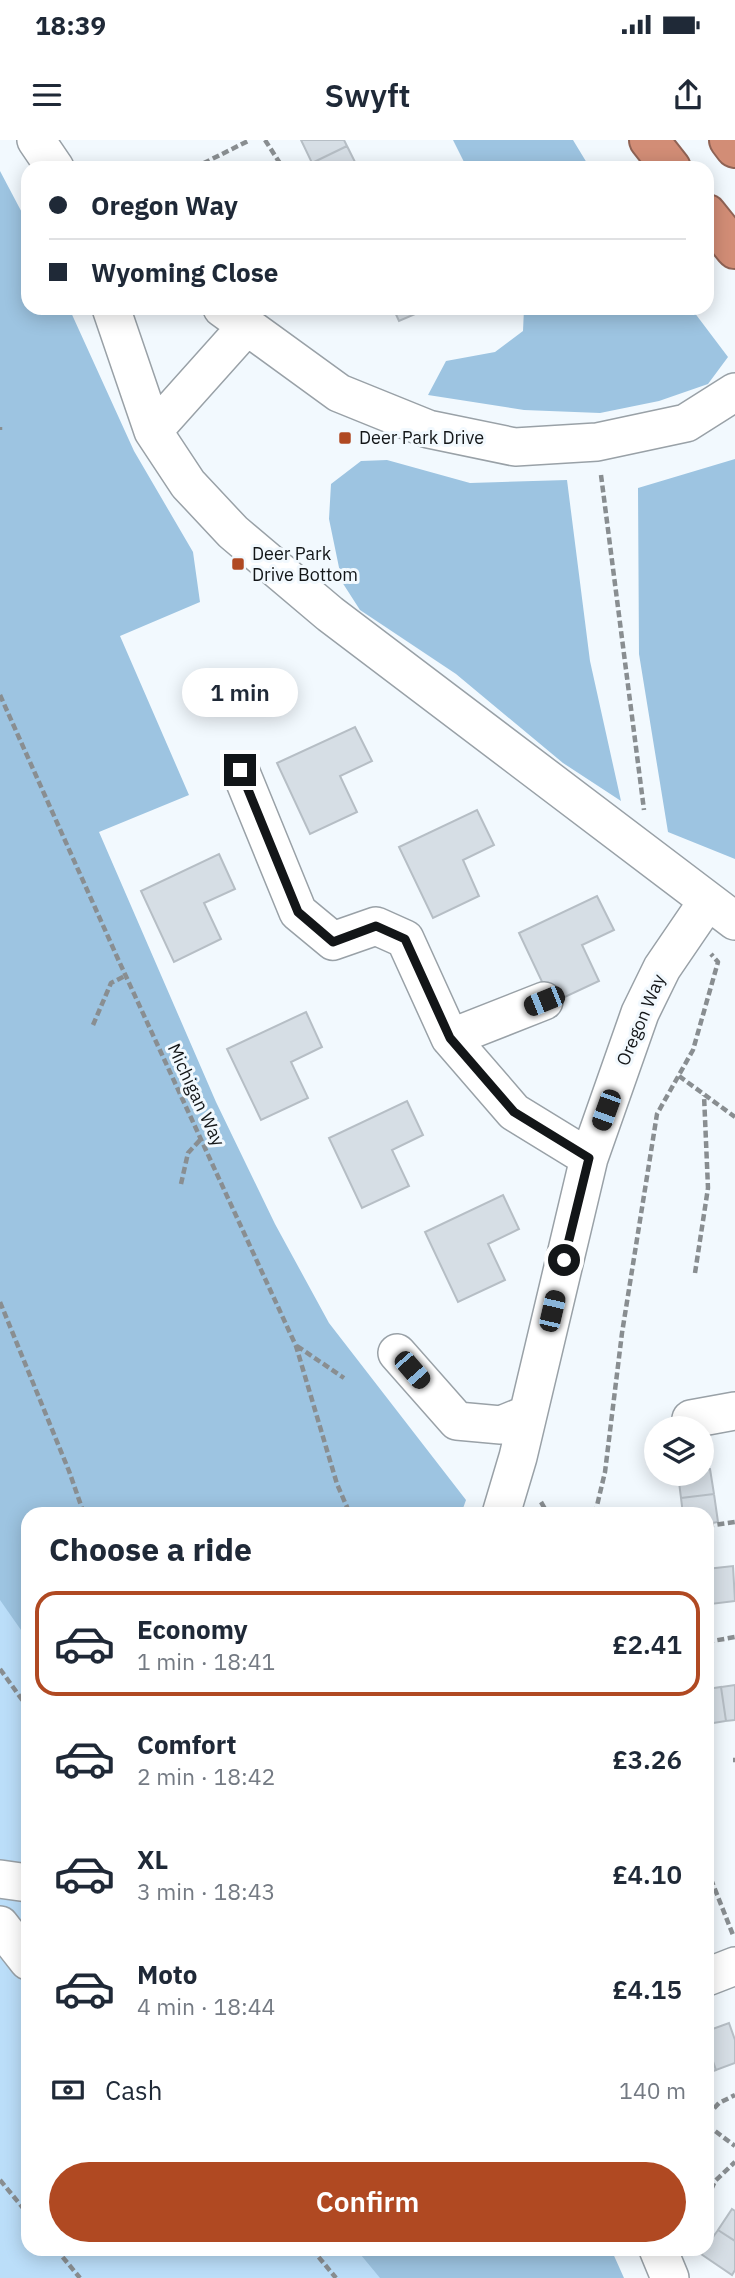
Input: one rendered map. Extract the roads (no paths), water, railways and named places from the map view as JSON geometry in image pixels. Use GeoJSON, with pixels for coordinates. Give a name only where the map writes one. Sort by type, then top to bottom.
{"type":"FeatureCollection","features":[{"type":"Feature","properties":{"kind":"highway"},"geometry":{"type":"LineString","coordinates":[[649,140],[666,161]]}},
{"type":"Feature","properties":{"kind":"highway"},"geometry":{"type":"LineString","coordinates":[[729,140],[735,148]]}},
{"type":"Feature","properties":{"kind":"highway"},"geometry":{"type":"LineString","coordinates":[[714,223],[735,249]]}},
{"type":"Feature","properties":{"kind":"street"},"geometry":{"type":"LineString","coordinates":[[36,140],[50,161]]}},
{"type":"Feature","properties":{"kind":"street"},"geometry":{"type":"LineString","coordinates":[[113,315],[153,431],[188,484],[233,532],[330,614],[650,859],[710,917]]}},
{"type":"Feature","properties":{"kind":"street"},"geometry":{"type":"LineString","coordinates":[[153,431],[234,317],[340,393],[428,429],[515,447],[597,442],[687,423],[729,396]]}},
{"type":"Feature","properties":{"kind":"street"},"geometry":{"type":"LineString","coordinates":[[240,770],[298,912],[333,942],[376,926],[405,939],[450,1038],[514,1112],[589,1158]]}},
{"type":"Feature","properties":{"kind":"street","name":"Oregon Way"},"geometry":{"type":"LineString","coordinates":[[503,1507],[528,1414],[589,1158],[640,1013],[662,968],[710,917]]}},
{"type":"Feature","properties":{"kind":"street"},"geometry":{"type":"LineString","coordinates":[[450,1038],[544,1001]]}},
{"type":"Feature","properties":{"kind":"street"},"geometry":{"type":"LineString","coordinates":[[397,1353],[457,1422],[501,1425],[528,1414]]}},
{"type":"Feature","properties":{"kind":"street"},"geometry":{"type":"LineString","coordinates":[[708,1416],[735,1411]]}},
{"type":"Feature","properties":{"kind":"street"},"geometry":{"type":"LineString","coordinates":[[0,1879],[21,1882]]}},
{"type":"Feature","properties":{"kind":"street"},"geometry":{"type":"LineString","coordinates":[[0,1925],[21,1952]]}},
{"type":"Feature","properties":{"kind":"street"},"geometry":{"type":"LineString","coordinates":[[714,1974],[735,1966]]}},
{"type":"Feature","properties":{"kind":"street"},"geometry":{"type":"LineString","coordinates":[[661,2256],[670,2278]]}},
{"type":"Feature","properties":{"kind":"place","name":"Deer Park Drive"},"geometry":{"type":"Point","coordinates":[345,438]}},
{"type":"Feature","properties":{"kind":"place","name":"Deer Park Drive Bottom"},"geometry":{"type":"Point","coordinates":[238,564]}}]}
